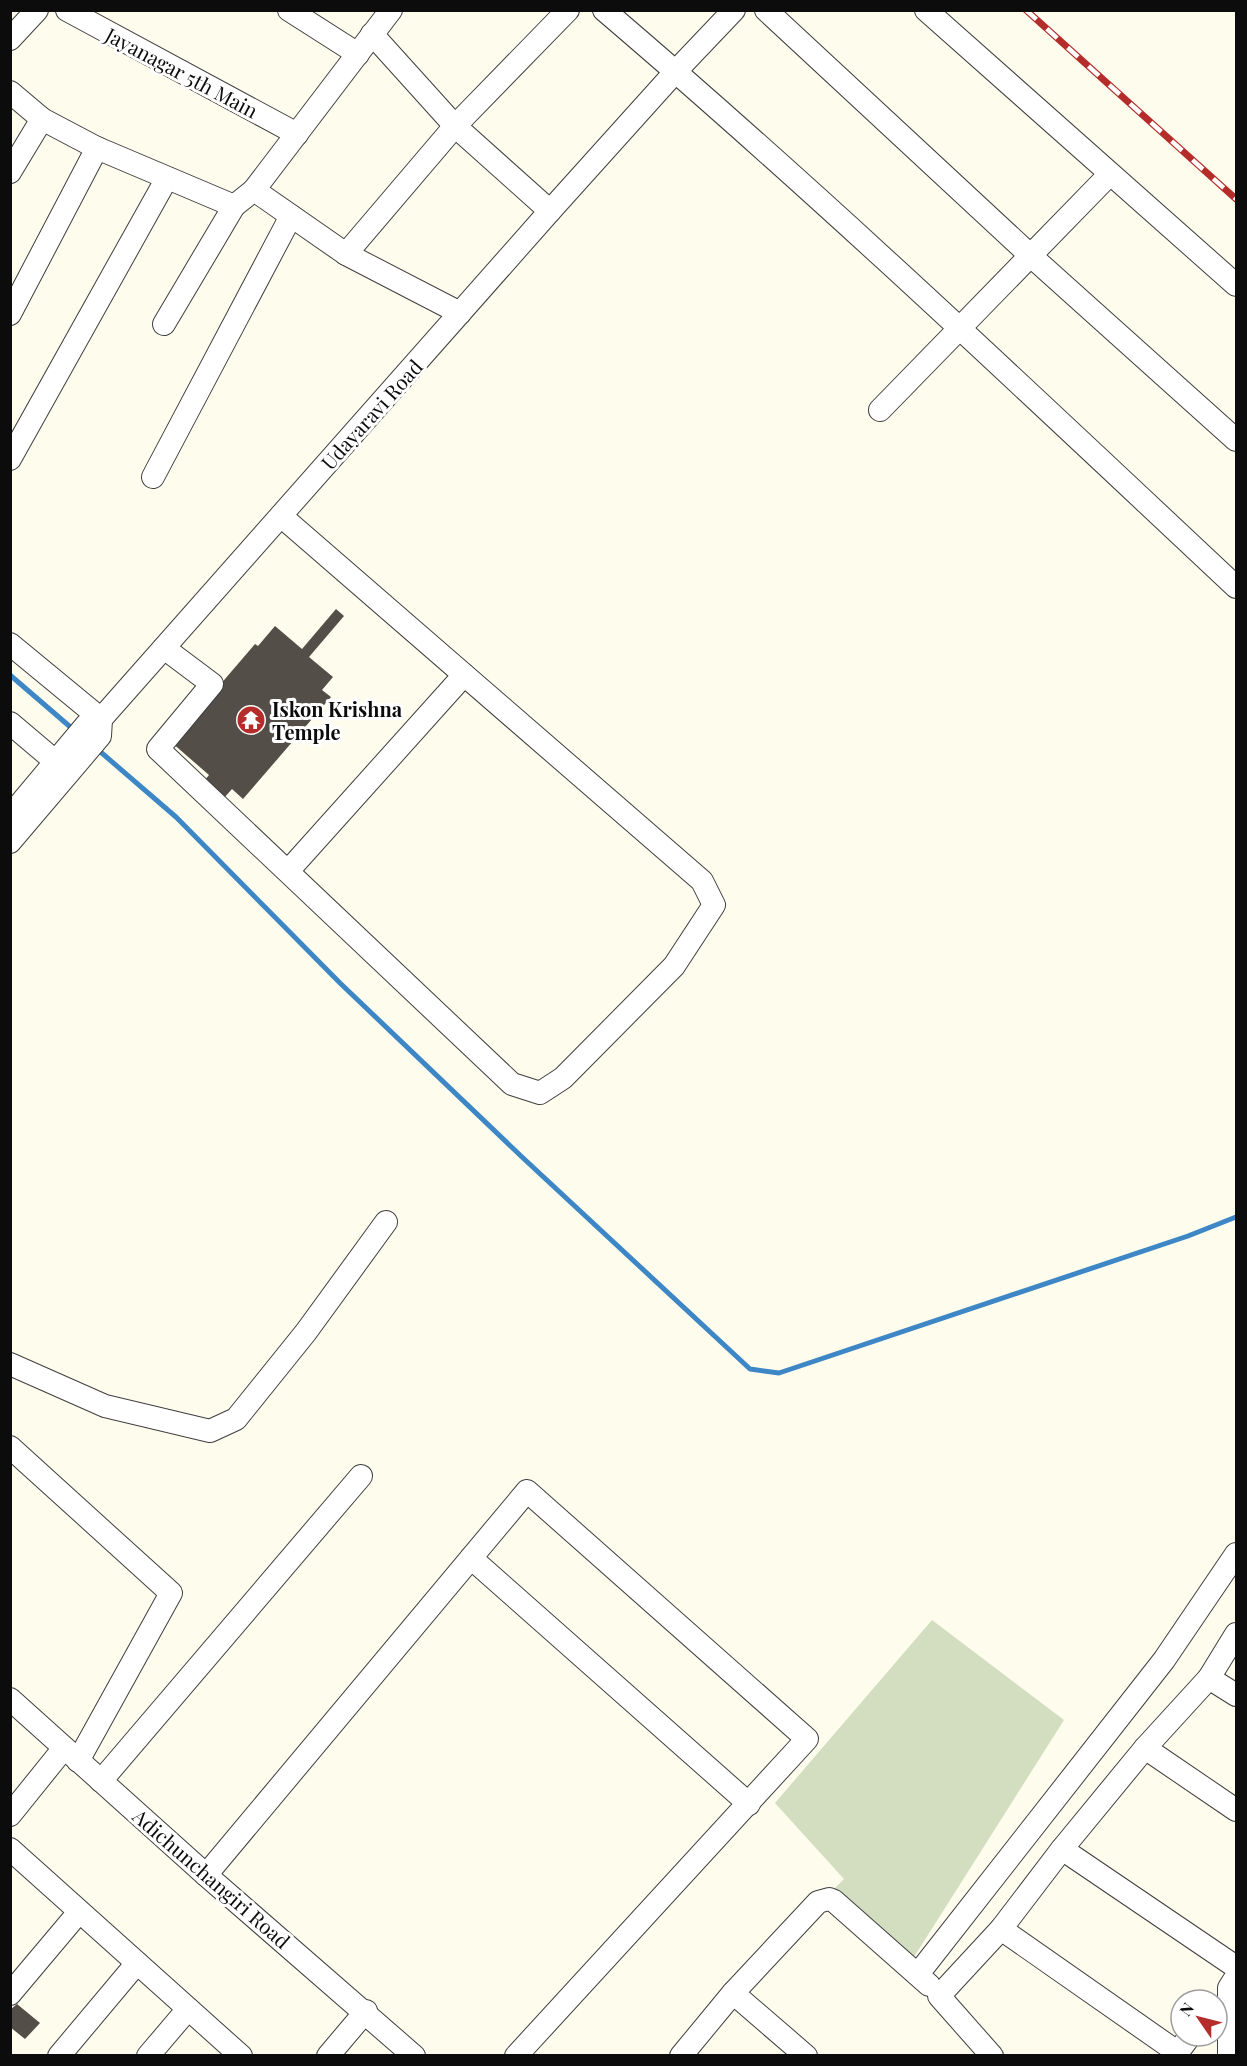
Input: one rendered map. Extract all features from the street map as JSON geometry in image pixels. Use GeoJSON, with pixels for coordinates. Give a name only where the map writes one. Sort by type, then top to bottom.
{"type":"FeatureCollection","features":[{"type":"Feature","properties":{"kind":"street"},"geometry":{"type":"LineString","coordinates":[[10,39],[37,10]]}},
{"type":"Feature","properties":{"kind":"street","name":"Jayanagar 5th Main"},"geometry":{"type":"LineString","coordinates":[[67,10],[297,134]]}},
{"type":"Feature","properties":{"kind":"street"},"geometry":{"type":"LineString","coordinates":[[290,10],[358,54]]}},
{"type":"Feature","properties":{"kind":"street"},"geometry":{"type":"LineString","coordinates":[[164,324],[234,206],[254,190],[391,10]]}},
{"type":"Feature","properties":{"kind":"street"},"geometry":{"type":"LineString","coordinates":[[346,254],[455,126],[568,10]]}},
{"type":"Feature","properties":{"kind":"street"},"geometry":{"type":"LineString","coordinates":[[604,10],[675,71],[961,329],[1236,587]]}},
{"type":"Feature","properties":{"kind":"street","name":"Udayaravi Road"},"geometry":{"type":"LineString","coordinates":[[10,816],[96,727],[550,211],[675,71],[734,10]]}},
{"type":"Feature","properties":{"kind":"street"},"geometry":{"type":"LineString","coordinates":[[766,10],[1031,256],[1236,440]]}},
{"type":"Feature","properties":{"kind":"street"},"geometry":{"type":"LineString","coordinates":[[926,10],[1109,175],[1236,285]]}},
{"type":"Feature","properties":{"kind":"street"},"geometry":{"type":"LineString","coordinates":[[372,34],[455,126],[550,211]]}},
{"type":"Feature","properties":{"kind":"street"},"geometry":{"type":"LineString","coordinates":[[10,92],[42,119],[97,148],[234,206]]}},
{"type":"Feature","properties":{"kind":"street"},"geometry":{"type":"LineString","coordinates":[[10,172],[42,119]]}},
{"type":"Feature","properties":{"kind":"street"},"geometry":{"type":"LineString","coordinates":[[10,314],[97,148]]}},
{"type":"Feature","properties":{"kind":"street"},"geometry":{"type":"LineString","coordinates":[[880,410],[1109,175]]}},
{"type":"Feature","properties":{"kind":"street"},"geometry":{"type":"LineString","coordinates":[[10,459],[167,178]]}},
{"type":"Feature","properties":{"kind":"street"},"geometry":{"type":"LineString","coordinates":[[254,190],[346,254],[460,314]]}},
{"type":"Feature","properties":{"kind":"street"},"geometry":{"type":"LineString","coordinates":[[153,477],[291,216]]}},
{"type":"Feature","properties":{"kind":"street"},"geometry":{"type":"LineString","coordinates":[[164,648],[212,684],[158,749],[289,870],[512,1084],[540,1094],[563,1078],[674,966],[714,905],[702,881],[281,516]]}},
{"type":"Feature","properties":{"kind":"street"},"geometry":{"type":"LineString","coordinates":[[10,644],[96,727]]}},
{"type":"Feature","properties":{"kind":"street"},"geometry":{"type":"LineString","coordinates":[[289,870],[464,675]]}},
{"type":"Feature","properties":{"kind":"street"},"geometry":{"type":"LineString","coordinates":[[10,723],[62,763],[10,842]]}},
{"type":"Feature","properties":{"kind":"street"},"geometry":{"type":"LineString","coordinates":[[10,1364],[105,1406],[210,1431],[236,1419],[306,1332],[386,1222]]}},
{"type":"Feature","properties":{"kind":"street"},"geometry":{"type":"LineString","coordinates":[[10,1447],[171,1593],[71,1754],[10,1815]]}},
{"type":"Feature","properties":{"kind":"street"},"geometry":{"type":"LineString","coordinates":[[101,1781],[361,1476]]}},
{"type":"Feature","properties":{"kind":"street"},"geometry":{"type":"LineString","coordinates":[[206,1875],[527,1491],[807,1739],[516,2055]]}},
{"type":"Feature","properties":{"kind":"street"},"geometry":{"type":"LineString","coordinates":[[918,1974],[1164,1660],[1236,1554]]}},
{"type":"Feature","properties":{"kind":"street"},"geometry":{"type":"LineString","coordinates":[[471,1558],[749,1804]]}},
{"type":"Feature","properties":{"kind":"street"},"geometry":{"type":"LineString","coordinates":[[939,1996],[1002,1929],[1062,1848],[1145,1748],[1209,1678],[1236,1634]]}},
{"type":"Feature","properties":{"kind":"street"},"geometry":{"type":"LineString","coordinates":[[1209,1678],[1236,1695]]}},
{"type":"Feature","properties":{"kind":"street","name":"Adichunchangiri Road"},"geometry":{"type":"LineString","coordinates":[[10,1699],[206,1875],[366,2011],[414,2055]]}},
{"type":"Feature","properties":{"kind":"street"},"geometry":{"type":"LineString","coordinates":[[1145,1748],[1236,1810]]}},
{"type":"Feature","properties":{"kind":"street"},"geometry":{"type":"LineString","coordinates":[[1062,1848],[1230,1984],[1229,2055]]}},
{"type":"Feature","properties":{"kind":"street"},"geometry":{"type":"LineString","coordinates":[[10,1849],[188,2009],[226,2051]]}},
{"type":"Feature","properties":{"kind":"street"},"geometry":{"type":"LineString","coordinates":[[681,2055],[733,1993],[819,1902],[829,1899],[918,1974],[992,2055]]}},
{"type":"Feature","properties":{"kind":"street"},"geometry":{"type":"LineString","coordinates":[[10,1994],[79,1912]]}},
{"type":"Feature","properties":{"kind":"street"},"geometry":{"type":"LineString","coordinates":[[1002,1929],[1169,2040]]}},
{"type":"Feature","properties":{"kind":"street"},"geometry":{"type":"LineString","coordinates":[[59,2055],[137,1963]]}},
{"type":"Feature","properties":{"kind":"street"},"geometry":{"type":"LineString","coordinates":[[733,1993],[806,2055]]}},
{"type":"Feature","properties":{"kind":"street"},"geometry":{"type":"LineString","coordinates":[[148,2055],[188,2009]]}},
{"type":"Feature","properties":{"kind":"street"},"geometry":{"type":"LineString","coordinates":[[328,2055],[366,2011]]}},
{"type":"Feature","properties":{"kind":"green space"},"geometry":{"type":"Polygon","coordinates":[[[932,1620],[1064,1720],[914,1957],[831,1892],[844,1879],[775,1803],[932,1620]]]}},
{"type":"Feature","properties":{"kind":"building","name":"Iskon Krishna Temple"},"geometry":{"type":"Polygon","coordinates":[[[336,609],[344,616],[309,657],[333,677],[322,690],[331,697],[243,799],[232,789],[224,798],[204,781],[209,775],[171,742],[255,644],[258,646],[275,626],[302,649],[336,609]]]}},
{"type":"Feature","properties":{"kind":"building"},"geometry":{"type":"Polygon","coordinates":[[[17,2004],[40,2023],[25,2039],[10,2027],[10,2010],[17,2004]]]}},
{"type":"Feature","properties":{"kind":"waterway"},"geometry":{"type":"LineString","coordinates":[[10,675],[75,731]]}},
{"type":"Feature","properties":{"kind":"waterway"},"geometry":{"type":"LineString","coordinates":[[96,748],[176,817],[340,983],[522,1157],[750,1369],[779,1373],[1188,1236],[1236,1217]]}},
{"type":"Feature","properties":{"kind":"railway"},"geometry":{"type":"LineString","coordinates":[[1026,10],[1236,199]]}},
{"type":"Feature","properties":{"kind":"place","name":"Iskon Krishna Temple"},"geometry":{"type":"Point","coordinates":[251,720]}}]}
